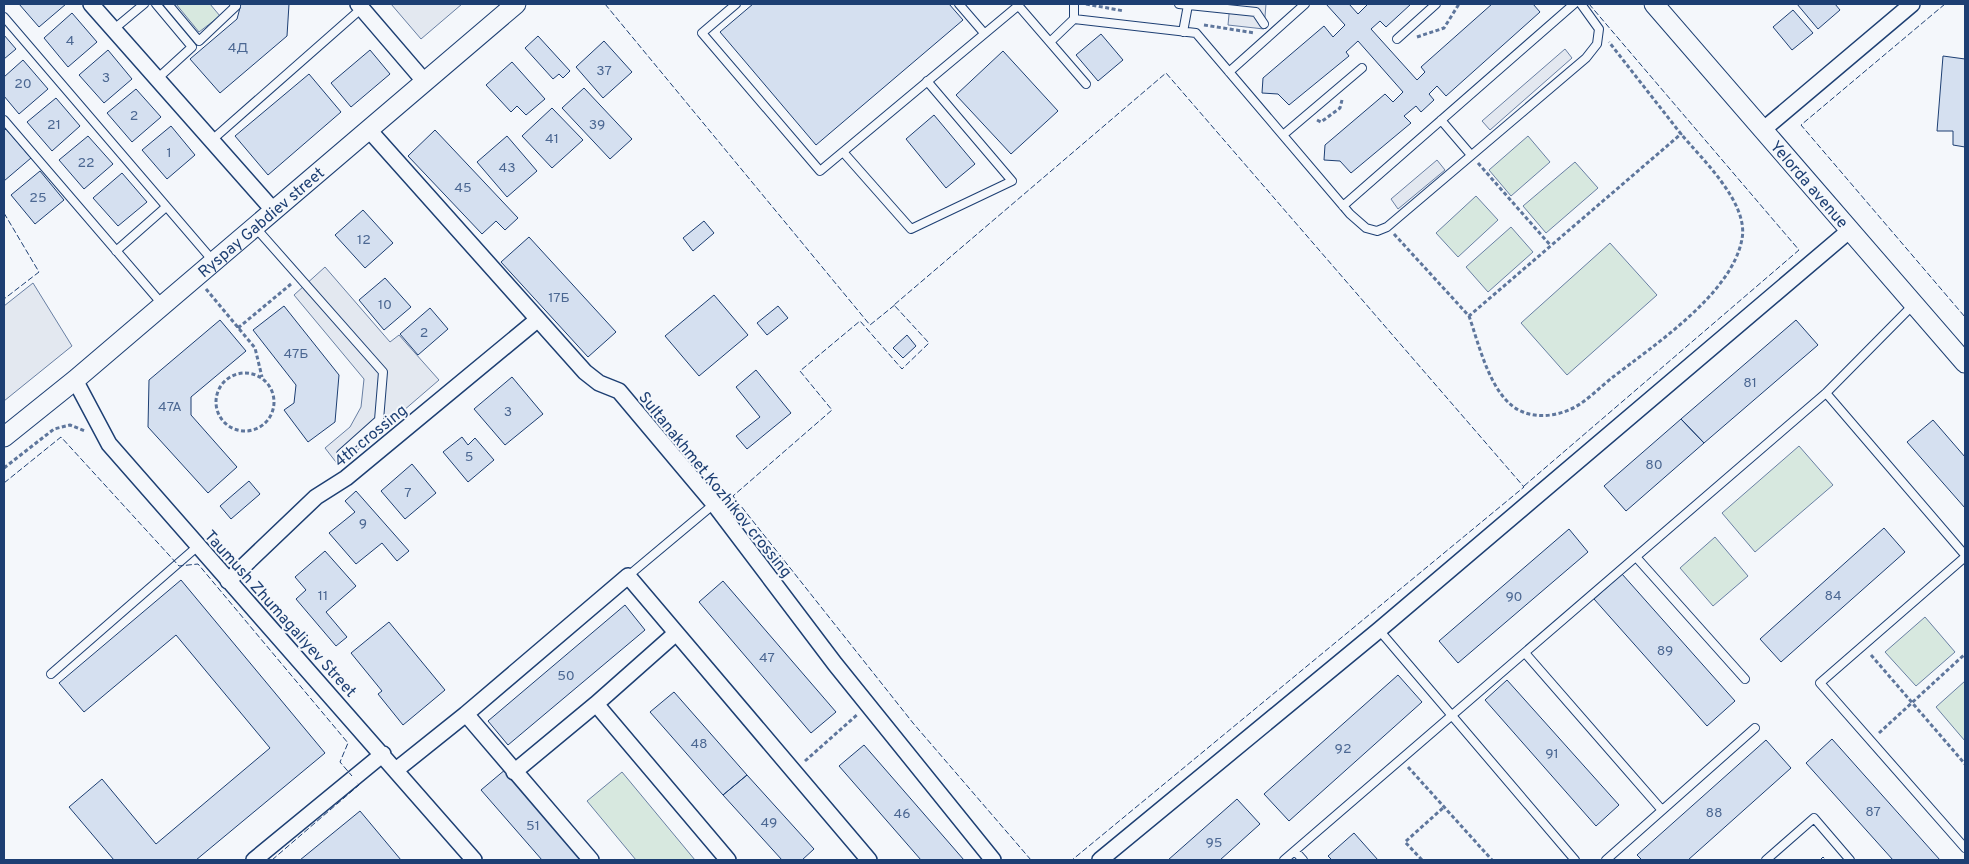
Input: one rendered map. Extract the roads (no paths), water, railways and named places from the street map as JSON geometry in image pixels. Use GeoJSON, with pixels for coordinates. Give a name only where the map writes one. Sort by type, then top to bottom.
{"type":"FeatureCollection","features":[{"type":"Feature","properties":{"kind":"street"},"geometry":{"type":"LineString","coordinates":[[91,4],[274,211]]}},
{"type":"Feature","properties":{"kind":"street","name":"Yelorda avenue"},"geometry":{"type":"LineString","coordinates":[[1654,4],[1965,363]]}},
{"type":"Feature","properties":{"kind":"street"},"geometry":{"type":"LineString","coordinates":[[1764,129],[1912,4]]}},
{"type":"Feature","properties":{"kind":"street","name":"Ryspay Gabdiev street"},"geometry":{"type":"LineString","coordinates":[[4,437],[196,278],[512,5]]}},
{"type":"Feature","properties":{"kind":"street"},"geometry":{"type":"LineString","coordinates":[[360,6],[425,82]]}},
{"type":"Feature","properties":{"kind":"street","name":"Sultanakhmet Kozhikov crossing"},"geometry":{"type":"LineString","coordinates":[[369,130],[585,372],[599,383],[618,391],[714,504],[868,705],[993,860]]}},
{"type":"Feature","properties":{"kind":"street"},"geometry":{"type":"LineString","coordinates":[[1100,860],[1379,630],[1850,230]]}},
{"type":"Feature","properties":{"kind":"street","name":"4th crossing"},"geometry":{"type":"LineString","coordinates":[[228,581],[316,497],[346,478],[537,320]]}},
{"type":"Feature","properties":{"kind":"street","name":"Taumush Zhumagaliyev Street"},"geometry":{"type":"LineString","coordinates":[[75,380],[109,444],[228,581],[383,754],[474,860]]}},
{"type":"Feature","properties":{"kind":"street"},"geometry":{"type":"LineString","coordinates":[[396,770],[466,714],[628,576],[675,634],[869,860]]}},
{"type":"Feature","properties":{"kind":"street"},"geometry":{"type":"LineString","coordinates":[[514,772],[596,704],[675,634]]}},
{"type":"Feature","properties":{"kind":"street"},"geometry":{"type":"LineString","coordinates":[[596,704],[728,860]]}},
{"type":"Feature","properties":{"kind":"street"},"geometry":{"type":"LineString","coordinates":[[466,714],[591,860]]}},
{"type":"Feature","properties":{"kind":"street"},"geometry":{"type":"LineString","coordinates":[[254,860],[383,754]]}},
{"type":"Feature","properties":{"kind":"lane"},"geometry":{"type":"LineString","coordinates":[[114,29],[144,4]]}},
{"type":"Feature","properties":{"kind":"lane"},"geometry":{"type":"LineString","coordinates":[[156,4],[192,47],[157,79]]}},
{"type":"Feature","properties":{"kind":"lane"},"geometry":{"type":"LineString","coordinates":[[168,4],[199,41],[236,6],[234,4]]}},
{"type":"Feature","properties":{"kind":"lane"},"geometry":{"type":"LineString","coordinates":[[959,4],[984,33]]}},
{"type":"Feature","properties":{"kind":"lane"},"geometry":{"type":"LineString","coordinates":[[731,5],[702,33],[820,171],[1018,4],[1086,84]]}},
{"type":"Feature","properties":{"kind":"lane"},"geometry":{"type":"LineString","coordinates":[[1050,42],[1074,19],[1074,4]]}},
{"type":"Feature","properties":{"kind":"lane"},"geometry":{"type":"LineString","coordinates":[[1179,4],[1256,12],[1264,24]]}},
{"type":"Feature","properties":{"kind":"lane"},"geometry":{"type":"LineString","coordinates":[[1229,72],[1305,4]]}},
{"type":"Feature","properties":{"kind":"lane"},"geometry":{"type":"LineString","coordinates":[[1397,39],[1436,4]]}},
{"type":"Feature","properties":{"kind":"lane"},"geometry":{"type":"LineString","coordinates":[[1343,206],[1574,4]]}},
{"type":"Feature","properties":{"kind":"lane"},"geometry":{"type":"LineString","coordinates":[[1074,19],[1196,33],[1343,206],[1366,228],[1378,231],[1387,227],[1586,58],[1597,44],[1599,29],[1581,4]]}},
{"type":"Feature","properties":{"kind":"lane"},"geometry":{"type":"LineString","coordinates":[[1183,32],[1188,5]]}},
{"type":"Feature","properties":{"kind":"lane"},"geometry":{"type":"LineString","coordinates":[[212,140],[360,6]]}},
{"type":"Feature","properties":{"kind":"lane"},"geometry":{"type":"LineString","coordinates":[[4,17],[214,262]]}},
{"type":"Feature","properties":{"kind":"lane"},"geometry":{"type":"LineString","coordinates":[[1283,135],[1362,68]]}},
{"type":"Feature","properties":{"kind":"lane"},"geometry":{"type":"LineString","coordinates":[[843,152],[911,229],[1012,182],[927,81]]}},
{"type":"Feature","properties":{"kind":"lane"},"geometry":{"type":"LineString","coordinates":[[4,120],[163,305]]}},
{"type":"Feature","properties":{"kind":"lane"},"geometry":{"type":"LineString","coordinates":[[1441,120],[1471,155]]}},
{"type":"Feature","properties":{"kind":"lane"},"geometry":{"type":"LineString","coordinates":[[116,251],[166,207]]}},
{"type":"Feature","properties":{"kind":"lane"},"geometry":{"type":"LineString","coordinates":[[255,227],[383,372],[379,420],[342,454]]}},
{"type":"Feature","properties":{"kind":"lane"},"geometry":{"type":"LineString","coordinates":[[1284,860],[1826,393],[1914,304]]}},
{"type":"Feature","properties":{"kind":"lane"},"geometry":{"type":"LineString","coordinates":[[1826,393],[1965,556],[1820,683],[1965,848]]}},
{"type":"Feature","properties":{"kind":"lane"},"geometry":{"type":"LineString","coordinates":[[628,576],[714,504]]}},
{"type":"Feature","properties":{"kind":"lane"},"geometry":{"type":"LineString","coordinates":[[51,674],[198,546]]}},
{"type":"Feature","properties":{"kind":"lane"},"geometry":{"type":"LineString","coordinates":[[1636,557],[1745,679]]}},
{"type":"Feature","properties":{"kind":"lane"},"geometry":{"type":"LineString","coordinates":[[1379,630],[1575,860]]}},
{"type":"Feature","properties":{"kind":"lane"},"geometry":{"type":"LineString","coordinates":[[1525,653],[1661,809]]}},
{"type":"Feature","properties":{"kind":"lane"},"geometry":{"type":"LineString","coordinates":[[1606,860],[1661,809],[1755,728]]}},
{"type":"Feature","properties":{"kind":"lane"},"geometry":{"type":"LineString","coordinates":[[1766,860],[1814,818],[1850,860]]}},
{"type":"Feature","properties":{"kind":"lane"},"geometry":{"type":"LineString","coordinates":[[1295,851],[1303,860]]}}]}
